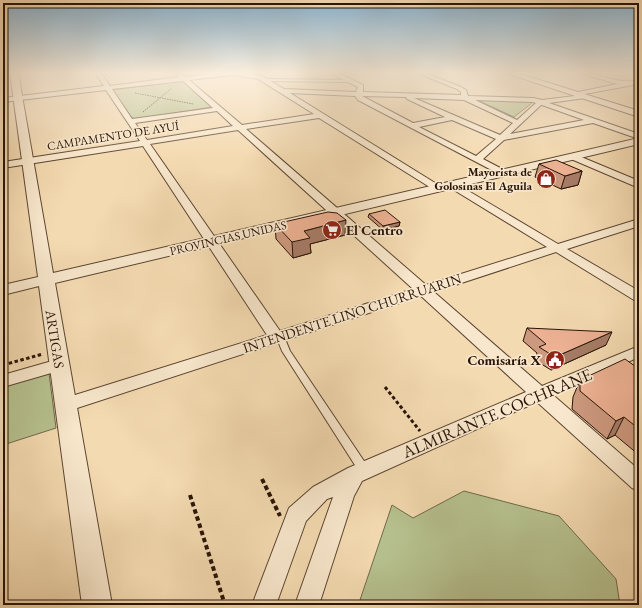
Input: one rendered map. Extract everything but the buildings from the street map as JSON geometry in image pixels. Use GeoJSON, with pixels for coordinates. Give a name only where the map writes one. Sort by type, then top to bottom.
{"type":"FeatureCollection","features":[{"type":"Feature","properties":{"kind":"street","name":"ARTIGAS"},"geometry":{"type":"LineString","coordinates":[[18,101],[45,280],[97,605]]}},
{"type":"Feature","properties":{"kind":"street"},"geometry":{"type":"LineString","coordinates":[[117,101],[278,336]]}},
{"type":"Feature","properties":{"kind":"street"},"geometry":{"type":"LineString","coordinates":[[210,101],[639,482]]}},
{"type":"Feature","properties":{"kind":"street"},"geometry":{"type":"LineString","coordinates":[[299,101],[436,188]]}},
{"type":"Feature","properties":{"kind":"street"},"geometry":{"type":"LineString","coordinates":[[364,101],[503,173]]}},
{"type":"Feature","properties":{"kind":"street"},"geometry":{"type":"LineString","coordinates":[[420,101],[491,135],[502,138],[593,121]]}},
{"type":"Feature","properties":{"kind":"street"},"geometry":{"type":"LineString","coordinates":[[474,101],[518,123]]}},
{"type":"Feature","properties":{"kind":"street"},"geometry":{"type":"LineString","coordinates":[[539,101],[639,140]]}},
{"type":"Feature","properties":{"kind":"street"},"geometry":{"type":"LineString","coordinates":[[477,160],[518,123],[543,102],[546,101]]}},
{"type":"Feature","properties":{"kind":"street"},"geometry":{"type":"LineString","coordinates":[[599,101],[639,114]]}},
{"type":"Feature","properties":{"kind":"street"},"geometry":{"type":"LineString","coordinates":[[131,121],[219,109]]}},
{"type":"Feature","properties":{"kind":"street","name":"CAMPAMENTO DE AYUÍ"},"geometry":{"type":"LineString","coordinates":[[3,165],[321,115]]}},
{"type":"Feature","properties":{"kind":"street"},"geometry":{"type":"LineString","coordinates":[[410,126],[453,118]]}},
{"type":"Feature","properties":{"kind":"street","name":"PROVINCIAS UNIDAS"},"geometry":{"type":"LineString","coordinates":[[3,290],[452,184],[574,157],[639,140]]}},
{"type":"Feature","properties":{"kind":"street"},"geometry":{"type":"LineString","coordinates":[[574,157],[639,186]]}},
{"type":"Feature","properties":{"kind":"street"},"geometry":{"type":"LineString","coordinates":[[452,184],[639,297]]}},
{"type":"Feature","properties":{"kind":"street","name":"INTENDENTE LINO CHURRUARIN"},"geometry":{"type":"LineString","coordinates":[[65,405],[639,222]]}},
{"type":"Feature","properties":{"kind":"street","name":"ALMIRANTE COCHRANE"},"geometry":{"type":"LineString","coordinates":[[264,605],[297,515],[320,493],[360,472],[541,395],[639,351]]}},
{"type":"Feature","properties":{"kind":"street"},"geometry":{"type":"LineString","coordinates":[[3,381],[58,357]]}},
{"type":"Feature","properties":{"kind":"street"},"geometry":{"type":"LineString","coordinates":[[307,605],[344,494],[360,472]]}},
{"type":"Feature","properties":{"kind":"lane"},"geometry":{"type":"LineString","coordinates":[[278,336],[360,472]]}},
{"type":"Feature","properties":{"kind":"path"},"geometry":{"type":"LineString","coordinates":[[131,121],[155,101]]}},
{"type":"Feature","properties":{"kind":"path"},"geometry":{"type":"LineString","coordinates":[[177,101],[219,109]]}},
{"type":"Feature","properties":{"kind":"path"},"geometry":{"type":"LineString","coordinates":[[3,365],[58,357]]}},
{"type":"Feature","properties":{"kind":"path"},"geometry":{"type":"LineString","coordinates":[[385,387],[429,442]]}},
{"type":"Feature","properties":{"kind":"path"},"geometry":{"type":"LineString","coordinates":[[262,479],[284,524],[292,528]]}},
{"type":"Feature","properties":{"kind":"path"},"geometry":{"type":"LineString","coordinates":[[190,495],[224,605]]}},
{"type":"Feature","properties":{"kind":"green space"},"geometry":{"type":"Polygon","coordinates":[[[120,101],[206,101],[212,107],[137,119],[132,118],[120,101]]]}},
{"type":"Feature","properties":{"kind":"green space"},"geometry":{"type":"Polygon","coordinates":[[[480,101],[528,101],[532,103],[514,117],[480,101]]]}},
{"type":"Feature","properties":{"kind":"green space"},"geometry":{"type":"Polygon","coordinates":[[[49,373],[56,428],[3,445],[3,386],[49,373]]]}},
{"type":"Feature","properties":{"kind":"green space"},"geometry":{"type":"Polygon","coordinates":[[[464,491],[559,516],[616,579],[620,605],[359,605],[392,505],[413,518],[464,491]]]}},
{"type":"Feature","properties":{"kind":"place","name":"Mayorista de Golosinas El Aguila"},"geometry":{"type":"Point","coordinates":[546,179]}},
{"type":"Feature","properties":{"kind":"place","name":"El Centro"},"geometry":{"type":"Point","coordinates":[332,230]}},
{"type":"Feature","properties":{"kind":"place","name":"Comisaría X"},"geometry":{"type":"Point","coordinates":[555,360]}}]}
